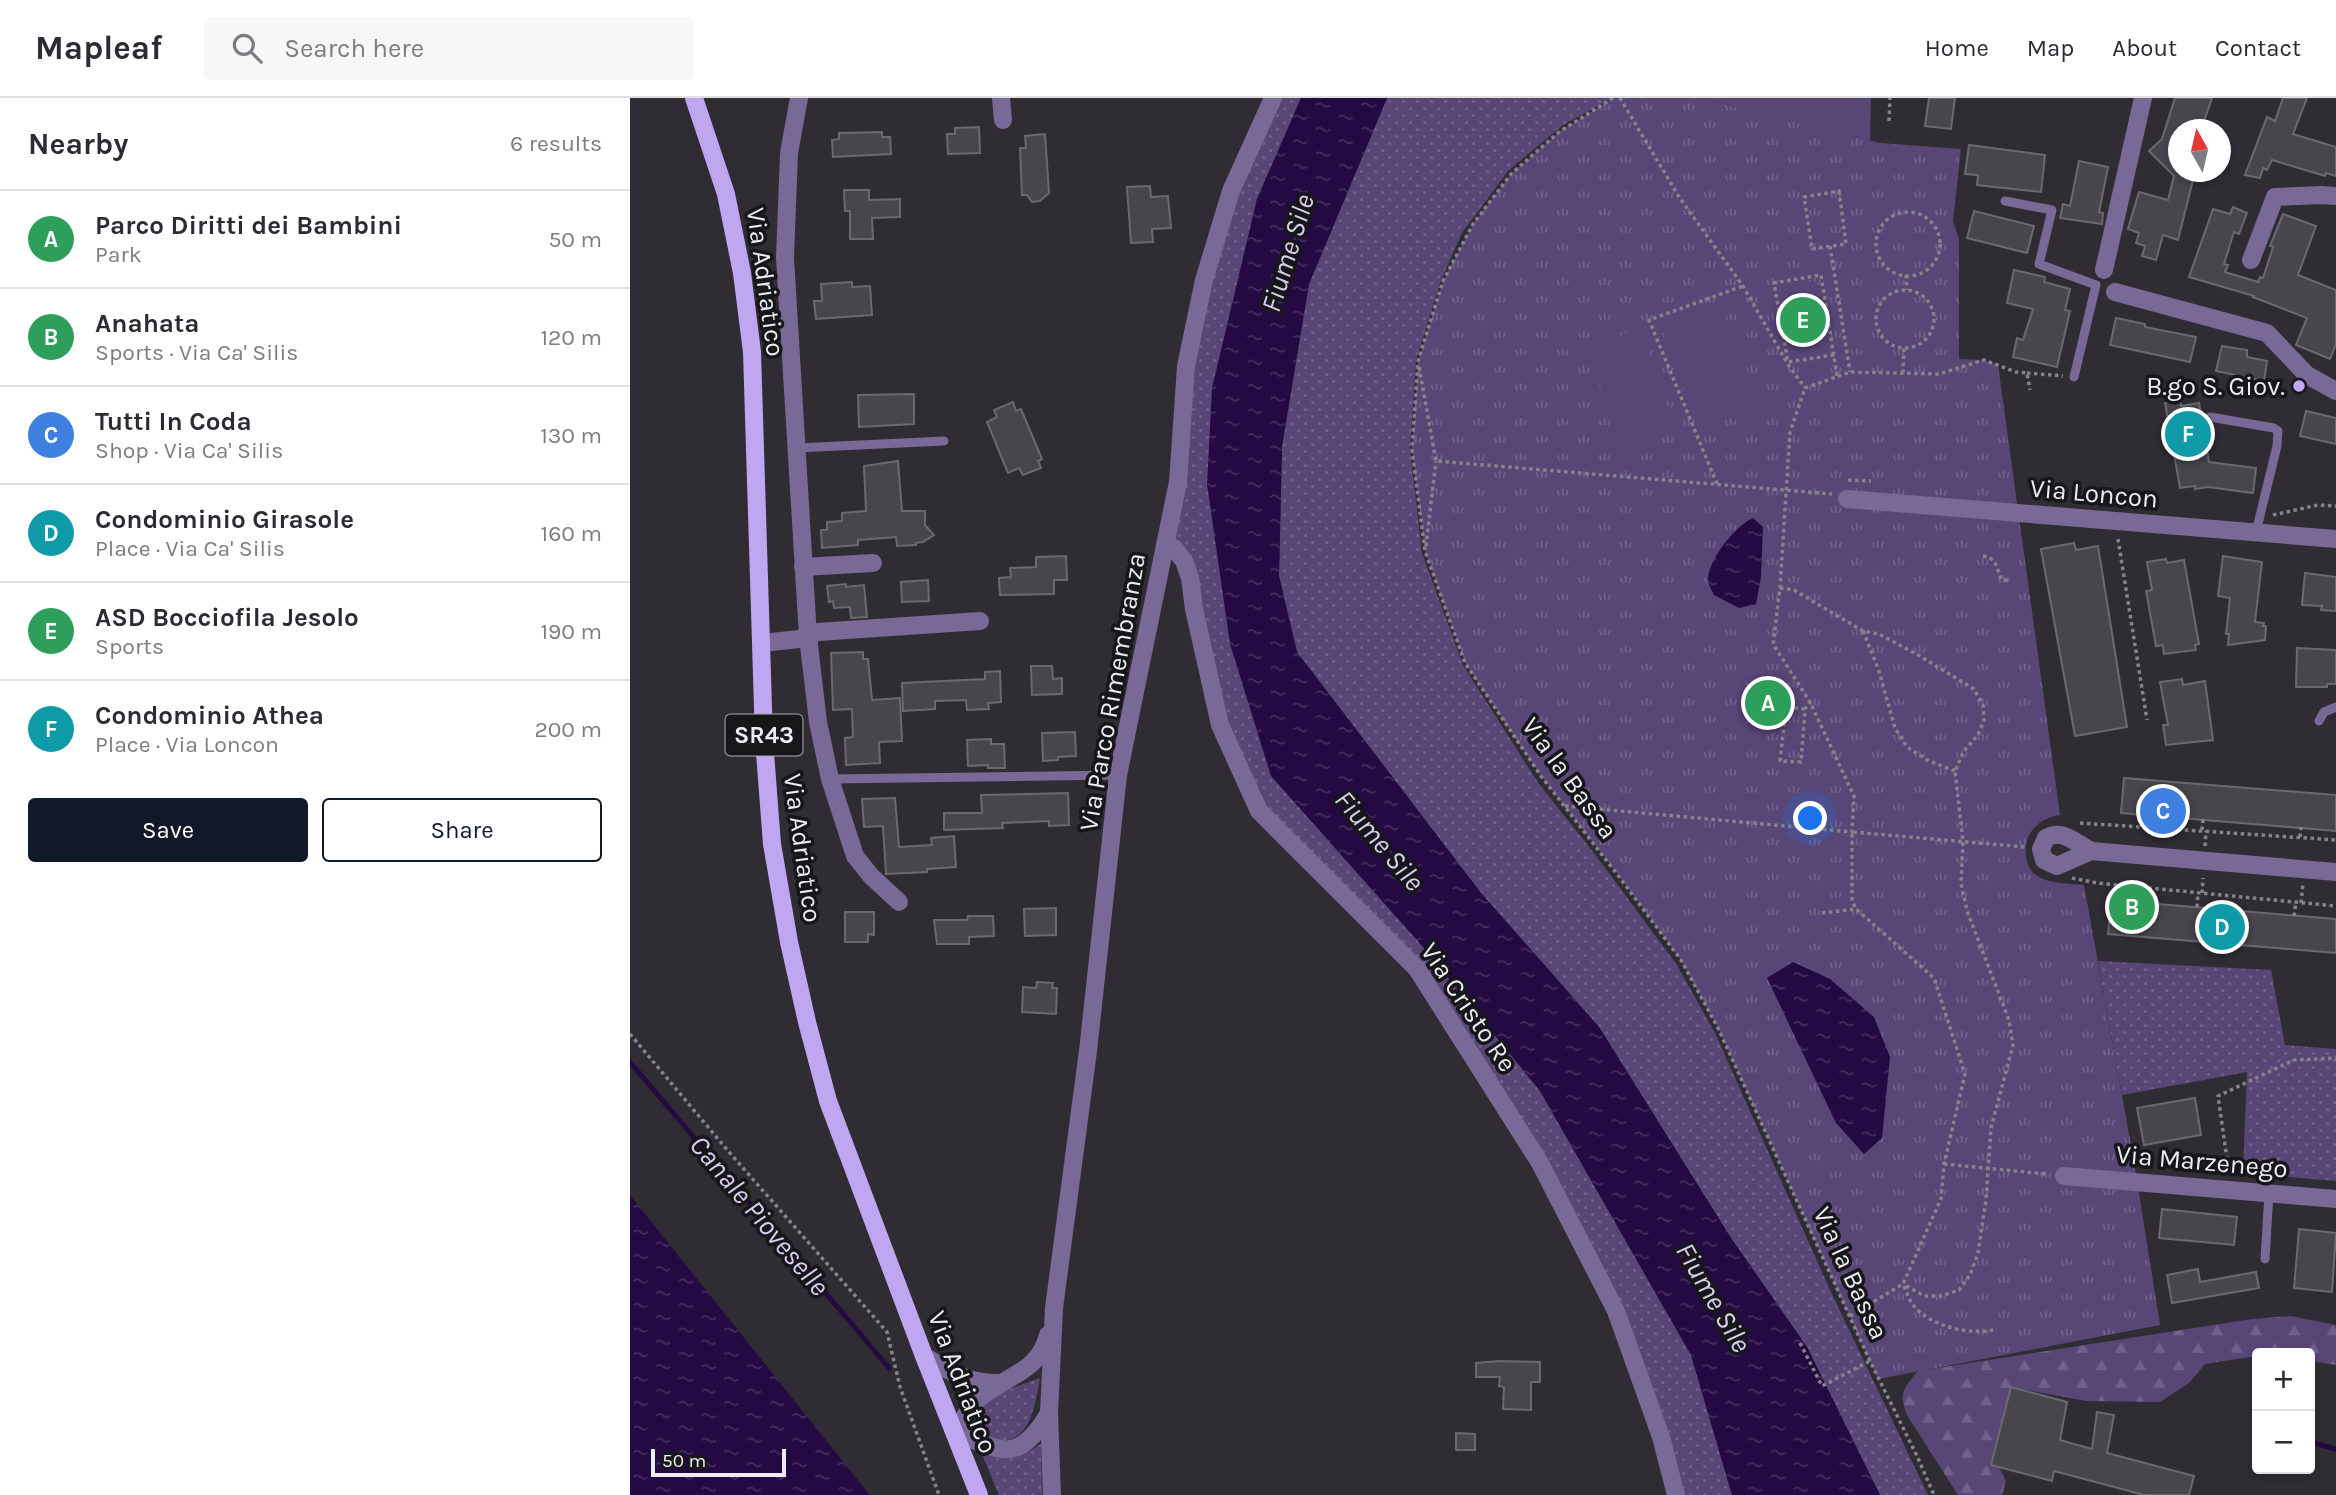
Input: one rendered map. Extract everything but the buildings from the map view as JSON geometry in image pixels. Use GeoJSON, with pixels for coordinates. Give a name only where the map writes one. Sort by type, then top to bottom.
{"type":"FeatureCollection","features":[{"type":"Feature","properties":{"kind":"main road","name":"Via Adriatico"},"geometry":{"type":"LineString","coordinates":[[694,98],[726,194],[742,274],[752,352],[764,740],[772,844],[789,942],[828,1101],[979,1495]]}},
{"type":"Feature","properties":{"kind":"street"},"geometry":{"type":"LineString","coordinates":[[799,98],[789,153],[785,258],[803,567],[818,722],[830,779],[855,856],[871,876],[899,902]]}},
{"type":"Feature","properties":{"kind":"street"},"geometry":{"type":"LineString","coordinates":[[1001,98],[1003,120]]}},
{"type":"Feature","properties":{"kind":"street","name":"Via Parco Rimembranza"},"geometry":{"type":"LineString","coordinates":[[1052,1495],[1049,1413],[1054,1308],[1088,1051],[1118,775],[1178,482],[1186,366],[1204,280],[1231,191],[1273,98]]}},
{"type":"Feature","properties":{"kind":"street"},"geometry":{"type":"LineString","coordinates":[[2104,270],[2143,98]]}},
{"type":"Feature","properties":{"kind":"street"},"geometry":{"type":"LineString","coordinates":[[2251,260],[2275,197],[2336,196]]}},
{"type":"Feature","properties":{"kind":"street"},"geometry":{"type":"LineString","coordinates":[[2115,292],[2267,333],[2307,375],[2336,391]]}},
{"type":"Feature","properties":{"kind":"street","name":"Via Loncon"},"geometry":{"type":"LineString","coordinates":[[1840,497],[2116,521],[2258,524],[2336,539]]}},
{"type":"Feature","properties":{"kind":"street","name":"Via Cristo Re"},"geometry":{"type":"LineString","coordinates":[[1165,545],[1174,548],[1184,561],[1190,578],[1194,609],[1220,724],[1259,811],[1417,969],[1540,1163],[1616,1311],[1661,1437],[1676,1495]]}},
{"type":"Feature","properties":{"kind":"street"},"geometry":{"type":"LineString","coordinates":[[803,567],[873,563]]}},
{"type":"Feature","properties":{"kind":"street"},"geometry":{"type":"LineString","coordinates":[[762,643],[808,637],[818,632],[980,621]]}},
{"type":"Feature","properties":{"kind":"street"},"geometry":{"type":"LineString","coordinates":[[2091,850],[2336,872]]}},
{"type":"Feature","properties":{"kind":"street","name":"Via Marzenego"},"geometry":{"type":"LineString","coordinates":[[2059,1175],[2336,1199]]}},
{"type":"Feature","properties":{"kind":"street","name":"Via Parco Rimembranza"},"geometry":{"type":"LineString","coordinates":[[955,1432],[972,1407],[1000,1383],[1025,1371],[1037,1360],[1045,1345],[1054,1308]]}},
{"type":"Feature","properties":{"kind":"street"},"geometry":{"type":"LineString","coordinates":[[924,1356],[963,1378],[978,1383],[1000,1383]]}},
{"type":"Feature","properties":{"kind":"street"},"geometry":{"type":"LineString","coordinates":[[955,1432],[989,1447],[1013,1450],[1033,1436],[1049,1413]]}},
{"type":"Feature","properties":{"kind":"lane"},"geometry":{"type":"LineString","coordinates":[[2005,201],[2052,210],[2039,264],[2096,285],[2074,377]]}},
{"type":"Feature","properties":{"kind":"lane"},"geometry":{"type":"LineString","coordinates":[[2210,417],[2274,428],[2278,431],[2277,446],[2258,524]]}},
{"type":"Feature","properties":{"kind":"lane"},"geometry":{"type":"LineString","coordinates":[[796,448],[944,441]]}},
{"type":"Feature","properties":{"kind":"lane"},"geometry":{"type":"LineString","coordinates":[[2319,721],[2324,712],[2336,707]]}},
{"type":"Feature","properties":{"kind":"lane"},"geometry":{"type":"LineString","coordinates":[[830,779],[1118,775]]}},
{"type":"Feature","properties":{"kind":"lane"},"geometry":{"type":"LineString","coordinates":[[2265,1259],[2269,1193]]}},
{"type":"Feature","properties":{"kind":"path","name":"Via la Bassa"},"geometry":{"type":"LineString","coordinates":[[1613,98],[1559,132],[1511,174],[1473,224],[1443,281],[1418,361],[1412,450],[1425,551],[1465,663],[1541,776],[1681,960],[1718,1028],[1934,1495]]}},
{"type":"Feature","properties":{"kind":"path"},"geometry":{"type":"LineString","coordinates":[[1620,98],[1679,197],[1742,286],[1787,363],[1805,388]]}},
{"type":"Feature","properties":{"kind":"path"},"geometry":{"type":"LineString","coordinates":[[1889,121],[1890,98]]}},
{"type":"Feature","properties":{"kind":"path"},"geometry":{"type":"LineString","coordinates":[[1839,191],[1846,244],[1830,246],[1812,249],[1804,197],[1839,191]]}},
{"type":"Feature","properties":{"kind":"path"},"geometry":{"type":"LineString","coordinates":[[1908,212],[1921,215],[1932,223],[1940,246],[1929,267],[1919,274],[1906,275],[1886,267],[1876,245],[1884,223],[1895,215],[1908,212]]}},
{"type":"Feature","properties":{"kind":"path"},"geometry":{"type":"LineString","coordinates":[[1830,246],[1850,373]]}},
{"type":"Feature","properties":{"kind":"path"},"geometry":{"type":"LineString","coordinates":[[1787,363],[1774,284],[1821,275],[1837,376]]}},
{"type":"Feature","properties":{"kind":"path"},"geometry":{"type":"LineString","coordinates":[[1906,275],[1907,290]]}},
{"type":"Feature","properties":{"kind":"path"},"geometry":{"type":"LineString","coordinates":[[1717,484],[1648,320],[1742,286]]}},
{"type":"Feature","properties":{"kind":"path"},"geometry":{"type":"LineString","coordinates":[[1907,290],[1919,293],[1928,300],[1934,321],[1929,335],[1922,343],[1904,348],[1891,344],[1884,338],[1879,331],[1876,317],[1885,298],[1893,292],[1907,290]]}},
{"type":"Feature","properties":{"kind":"path"},"geometry":{"type":"LineString","coordinates":[[1903,373],[1904,348]]}},
{"type":"Feature","properties":{"kind":"path"},"geometry":{"type":"LineString","coordinates":[[1787,363],[1834,355]]}},
{"type":"Feature","properties":{"kind":"path"},"geometry":{"type":"LineString","coordinates":[[1805,388],[1850,373],[1938,374],[1984,360],[2016,372],[2074,377]]}},
{"type":"Feature","properties":{"kind":"path"},"geometry":{"type":"LineString","coordinates":[[1418,361],[1436,461],[1425,551]]}},
{"type":"Feature","properties":{"kind":"path"},"geometry":{"type":"LineString","coordinates":[[2027,373],[2030,390]]}},
{"type":"Feature","properties":{"kind":"path"},"geometry":{"type":"LineString","coordinates":[[1805,388],[1790,432],[1780,588],[1773,644],[1810,702],[1854,796],[1852,901],[1856,909],[1934,978],[1965,1074],[1944,1164],[1941,1199],[1903,1284],[1850,1316]]}},
{"type":"Feature","properties":{"kind":"path"},"geometry":{"type":"LineString","coordinates":[[1436,461],[1786,489],[1840,497]]}},
{"type":"Feature","properties":{"kind":"path"},"geometry":{"type":"LineString","coordinates":[[1864,481],[1876,482]]}},
{"type":"Feature","properties":{"kind":"path"},"geometry":{"type":"LineString","coordinates":[[2258,524],[2271,516],[2318,505],[2336,506]]}},
{"type":"Feature","properties":{"kind":"path"},"geometry":{"type":"LineString","coordinates":[[2116,521],[2147,720]]}},
{"type":"Feature","properties":{"kind":"path"},"geometry":{"type":"LineString","coordinates":[[1983,556],[1991,557],[1996,562],[2002,580],[2010,580]]}},
{"type":"Feature","properties":{"kind":"path"},"geometry":{"type":"LineString","coordinates":[[1780,588],[1794,590],[1863,631],[1879,634],[1918,655],[1974,689],[1983,705],[1984,720],[1978,735],[1964,751],[1955,771],[1963,842],[1961,883],[1967,911],[2009,1020],[2012,1045],[1991,1128],[1989,1169],[1978,1253],[1970,1275],[1958,1290],[1941,1296],[1924,1296],[1903,1284]]}},
{"type":"Feature","properties":{"kind":"path"},"geometry":{"type":"LineString","coordinates":[[1863,631],[1878,668],[1895,728],[1908,747],[1929,761],[1955,771]]}},
{"type":"Feature","properties":{"kind":"path"},"geometry":{"type":"LineString","coordinates":[[1805,709],[1786,707],[1780,761],[1801,762],[1805,709],[1810,702]]}},
{"type":"Feature","properties":{"kind":"path"},"geometry":{"type":"LineString","coordinates":[[1565,806],[2031,847]]}},
{"type":"Feature","properties":{"kind":"path"},"geometry":{"type":"LineString","coordinates":[[2202,830],[2203,819]]}},
{"type":"Feature","properties":{"kind":"path"},"geometry":{"type":"LineString","coordinates":[[2075,823],[2336,840]]}},
{"type":"Feature","properties":{"kind":"path"},"geometry":{"type":"LineString","coordinates":[[2300,837],[2301,827]]}},
{"type":"Feature","properties":{"kind":"path"},"geometry":{"type":"LineString","coordinates":[[2065,877],[2097,883],[2336,906]]}},
{"type":"Feature","properties":{"kind":"path"},"geometry":{"type":"LineString","coordinates":[[2197,907],[2198,893]]}},
{"type":"Feature","properties":{"kind":"path"},"geometry":{"type":"LineString","coordinates":[[2294,916],[2296,902]]}},
{"type":"Feature","properties":{"kind":"path"},"geometry":{"type":"LineString","coordinates":[[1822,913],[1856,909]]}},
{"type":"Feature","properties":{"kind":"path"},"geometry":{"type":"LineString","coordinates":[[630,1034],[887,1332],[900,1387],[939,1495]]}},
{"type":"Feature","properties":{"kind":"path"},"geometry":{"type":"LineString","coordinates":[[2231,1190],[2218,1096],[2294,1060],[2336,1058]]}},
{"type":"Feature","properties":{"kind":"path"},"geometry":{"type":"LineString","coordinates":[[1944,1164],[2059,1175]]}},
{"type":"Feature","properties":{"kind":"path"},"geometry":{"type":"LineString","coordinates":[[1903,1284],[1913,1305],[1931,1319],[1966,1331],[1987,1332],[1997,1329]]}},
{"type":"Feature","properties":{"kind":"path"},"geometry":{"type":"LineString","coordinates":[[1800,1343],[1822,1386],[1870,1361]]}},
{"type":"Feature","properties":{"kind":"green space"},"geometry":{"type":"Polygon","coordinates":[[[1273,98],[1301,98],[1257,199],[1207,484],[1430,955],[1540,1091],[1691,1355],[1732,1495],[1676,1495],[1616,1311],[1417,969],[1259,811],[1220,725],[1174,549],[1178,482],[1204,280],[1273,98]]]}},
{"type":"Feature","properties":{"kind":"green space"},"geometry":{"type":"Polygon","coordinates":[[[1387,98],[1613,98],[1563,125],[1508,171],[1462,233],[1441,280],[1416,360],[1410,450],[1422,553],[1463,665],[1539,784],[1677,965],[1715,1033],[1830,1290],[1928,1495],[1880,1495],[1807,1347],[1731,1238],[1599,1027],[1481,893],[1297,652],[1279,576],[1282,446],[1309,284],[1387,98]]]}},
{"type":"Feature","properties":{"kind":"green space"},"geometry":{"type":"Polygon","coordinates":[[[1613,98],[1700,98],[1880,143],[1961,149],[1953,221],[1959,240],[1959,359],[1984,360],[1998,365],[2060,815],[2039,823],[2034,828],[2027,841],[2026,859],[2032,871],[2041,878],[2084,885],[2134,1162],[2160,1325],[1878,1379],[1718,1028],[1681,960],[1541,776],[1465,663],[1425,551],[1412,450],[1418,361],[1443,281],[1473,224],[1511,174],[1559,132],[1613,98]]]}},
{"type":"Feature","properties":{"kind":"green space"},"geometry":{"type":"Polygon","coordinates":[[[1700,98],[1871,98],[1870,141],[1700,98]]]}},
{"type":"Feature","properties":{"kind":"green space"},"geometry":{"type":"Polygon","coordinates":[[[1817,281],[1829,354],[1790,360],[1778,287],[1817,281]]]}},
{"type":"Feature","properties":{"kind":"green space"},"geometry":{"type":"Polygon","coordinates":[[[1720,302],[1761,405],[1699,428],[1660,325],[1720,302]]]}},
{"type":"Feature","properties":{"kind":"green space"},"geometry":{"type":"Polygon","coordinates":[[[1640,328],[1676,429],[1622,448],[1586,348],[1640,328]]]}},
{"type":"Feature","properties":{"kind":"green space"},"geometry":{"type":"Polygon","coordinates":[[[2098,961],[2271,970],[2285,1045],[2336,1049],[2336,1181],[2243,1173],[2247,1072],[2122,1095],[2098,961]]]}},
{"type":"Feature","properties":{"kind":"green space"},"geometry":{"type":"Polygon","coordinates":[[[2291,1316],[2336,1325],[2336,1365],[2315,1362],[2315,1348],[2252,1348],[2252,1357],[2205,1364],[2189,1383],[2160,1402],[2086,1401],[2011,1387],[1991,1464],[1999,1467],[2006,1481],[2002,1495],[1958,1495],[1904,1407],[1904,1391],[1918,1371],[2252,1319],[2291,1316]]]}},
{"type":"Feature","properties":{"kind":"green space"},"geometry":{"type":"Polygon","coordinates":[[[1040,1378],[1033,1411],[1023,1431],[1005,1440],[993,1439],[972,1430],[974,1418],[988,1401],[1040,1378]]]}},
{"type":"Feature","properties":{"kind":"green space"},"geometry":{"type":"Polygon","coordinates":[[[1041,1444],[1042,1495],[999,1495],[982,1454],[1013,1456],[1041,1444]]]}},
{"type":"Feature","properties":{"kind":"water","name":"Fiume Sile"},"geometry":{"type":"Polygon","coordinates":[[[1301,98],[1387,98],[1309,284],[1282,446],[1279,576],[1297,652],[1481,893],[1599,1027],[1731,1238],[1807,1347],[1880,1495],[1732,1495],[1691,1355],[1540,1091],[1430,955],[1271,776],[1230,644],[1207,484],[1212,388],[1257,199],[1301,98]]]}},
{"type":"Feature","properties":{"kind":"water"},"geometry":{"type":"Polygon","coordinates":[[[1753,518],[1763,527],[1761,577],[1756,604],[1739,608],[1714,595],[1709,585],[1709,571],[1724,544],[1753,518]]]}},
{"type":"Feature","properties":{"kind":"water"},"geometry":{"type":"Polygon","coordinates":[[[1793,962],[1830,979],[1874,1017],[1890,1057],[1882,1138],[1864,1154],[1836,1123],[1767,978],[1793,962]]]}},
{"type":"Feature","properties":{"kind":"water"},"geometry":{"type":"Polygon","coordinates":[[[630,1195],[869,1494],[869,1495],[630,1495],[630,1195]]]}},
{"type":"Feature","properties":{"kind":"waterway","name":"Canale Pioveselle"},"geometry":{"type":"LineString","coordinates":[[630,1062],[889,1368]]}},
{"type":"Feature","properties":{"kind":"waterway"},"geometry":{"type":"LineString","coordinates":[[2315,1443],[2336,1449]]}},
{"type":"Feature","properties":{"kind":"place","name":"ASD Bocciofila Jesolo"},"geometry":{"type":"Point","coordinates":[1803,320]}},
{"type":"Feature","properties":{"kind":"place","name":"B.go S. Giov."},"geometry":{"type":"Point","coordinates":[2299,386]}},
{"type":"Feature","properties":{"kind":"place","name":"Condominio Athea"},"geometry":{"type":"Point","coordinates":[2188,434]}},
{"type":"Feature","properties":{"kind":"place","name":"Parco Diritti dei Bambini"},"geometry":{"type":"Point","coordinates":[1768,703]}},
{"type":"Feature","properties":{"kind":"place","name":"Tutti In Coda"},"geometry":{"type":"Point","coordinates":[2163,811]}},
{"type":"Feature","properties":{"kind":"place","name":"Anahata"},"geometry":{"type":"Point","coordinates":[2132,907]}},
{"type":"Feature","properties":{"kind":"place","name":"Condominio Girasole"},"geometry":{"type":"Point","coordinates":[2222,927]}}]}
